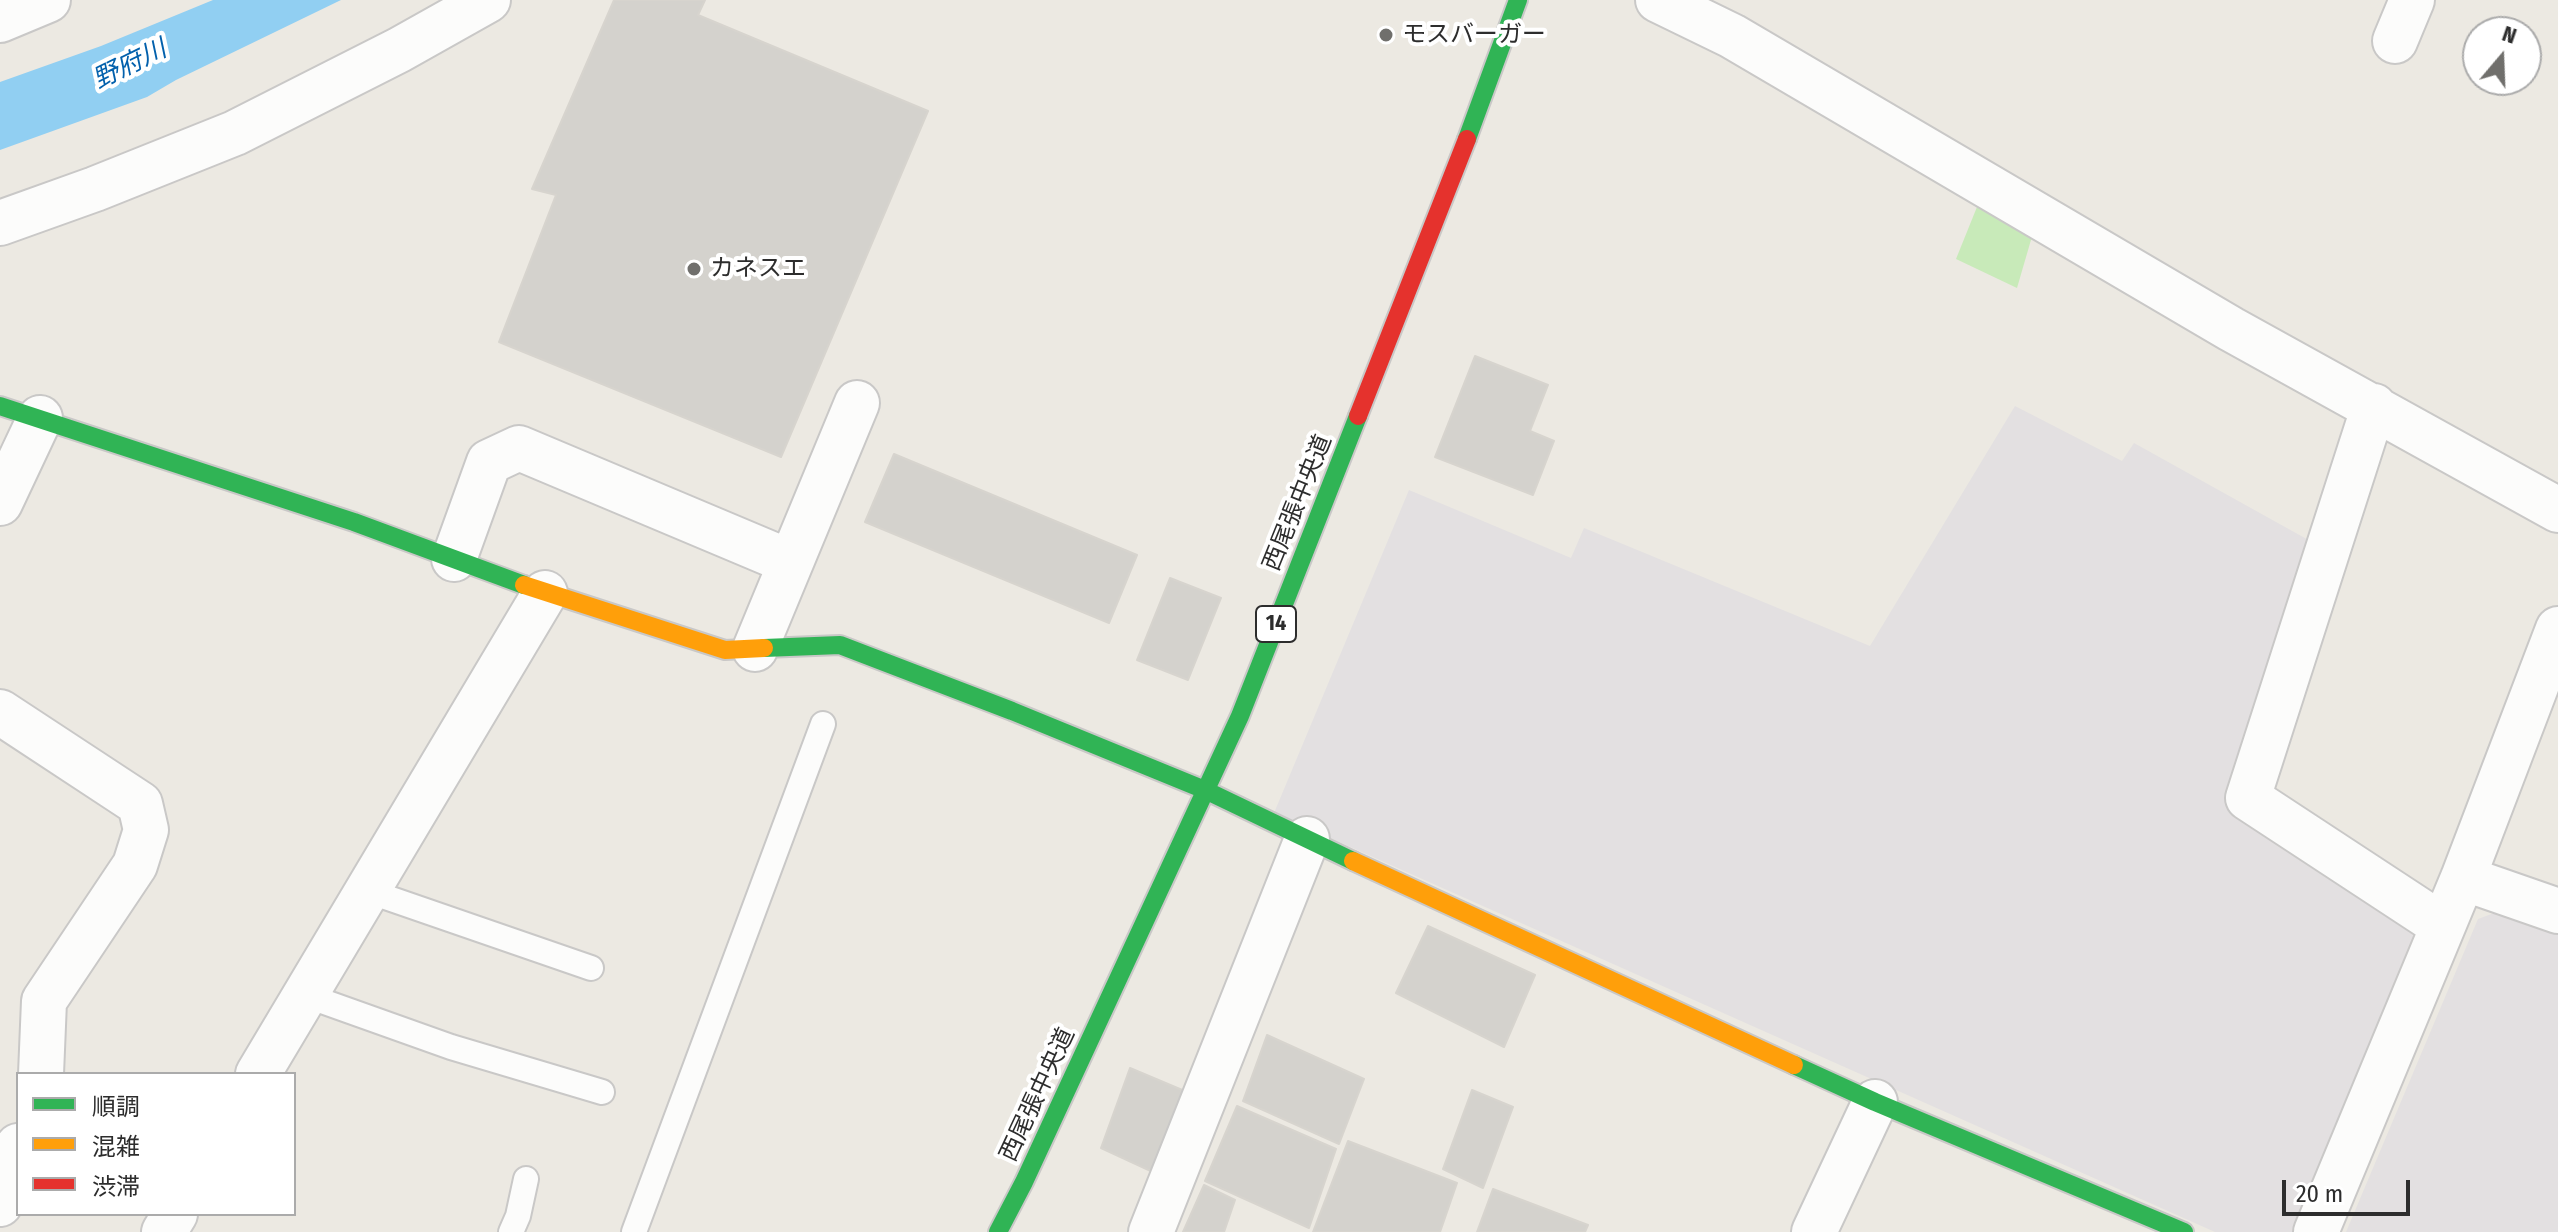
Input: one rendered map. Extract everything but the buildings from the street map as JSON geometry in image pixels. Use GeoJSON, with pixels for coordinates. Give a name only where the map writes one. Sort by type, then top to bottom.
{"type":"FeatureCollection","features":[{"type":"Feature","properties":{"kind":"street"},"geometry":{"type":"LineString","coordinates":[[0,20],[48,0]]}},
{"type":"Feature","properties":{"kind":"street"},"geometry":{"type":"LineString","coordinates":[[0,223],[235,133],[399,50],[488,0]]}},
{"type":"Feature","properties":{"kind":"street","name":"西尾張中央道"},"geometry":{"type":"LineString","coordinates":[[998,1232],[1024,1182],[1245,701],[1495,69],[1518,0]]}},
{"type":"Feature","properties":{"kind":"street"},"geometry":{"type":"LineString","coordinates":[[1658,0],[1732,36],[2217,321],[2558,510]]}},
{"type":"Feature","properties":{"kind":"street"},"geometry":{"type":"LineString","coordinates":[[2395,41],[2412,0]]}},
{"type":"Feature","properties":{"kind":"street"},"geometry":{"type":"LineString","coordinates":[[755,649],[857,403]]}},
{"type":"Feature","properties":{"kind":"street"},"geometry":{"type":"LineString","coordinates":[[2374,406],[2248,798],[2443,926]]}},
{"type":"Feature","properties":{"kind":"street"},"geometry":{"type":"LineString","coordinates":[[0,503],[20,412],[354,522],[545,593],[725,650],[840,645],[1205,790],[1875,1102],[2184,1232]]}},
{"type":"Feature","properties":{"kind":"street"},"geometry":{"type":"LineString","coordinates":[[454,559],[489,462],[519,448],[790,562]]}},
{"type":"Feature","properties":{"kind":"street"},"geometry":{"type":"LineString","coordinates":[[259,1072],[545,593]]}},
{"type":"Feature","properties":{"kind":"street"},"geometry":{"type":"LineString","coordinates":[[2316,1232],[2553,654]]}},
{"type":"Feature","properties":{"kind":"street"},"geometry":{"type":"LineString","coordinates":[[0,712],[140,804],[146,830],[135,865],[44,1001],[41,1072]]}},
{"type":"Feature","properties":{"kind":"street"},"geometry":{"type":"LineString","coordinates":[[1151,1232],[1307,839]]}},
{"type":"Feature","properties":{"kind":"street"},"geometry":{"type":"LineString","coordinates":[[2463,878],[2558,911]]}},
{"type":"Feature","properties":{"kind":"street"},"geometry":{"type":"LineString","coordinates":[[1814,1232],[1875,1102]]}},
{"type":"Feature","properties":{"kind":"street"},"geometry":{"type":"LineString","coordinates":[[0,1204],[16,1152]]}},
{"type":"Feature","properties":{"kind":"lane"},"geometry":{"type":"LineString","coordinates":[[634,1232],[823,724]]}},
{"type":"Feature","properties":{"kind":"lane"},"geometry":{"type":"LineString","coordinates":[[368,891],[591,968]]}},
{"type":"Feature","properties":{"kind":"lane"},"geometry":{"type":"LineString","coordinates":[[305,995],[451,1047],[602,1092]]}},
{"type":"Feature","properties":{"kind":"lane"},"geometry":{"type":"LineString","coordinates":[[511,1232],[526,1179]]}},
{"type":"Feature","properties":{"kind":"shaded area"},"geometry":{"type":"Polygon","coordinates":[[[2015,406],[2122,461],[2134,443],[2321,547],[2232,802],[2420,926],[2293,1232],[2215,1232],[1274,813],[1409,490],[1571,558],[1584,528],[1870,646],[2015,406]]]}},
{"type":"Feature","properties":{"kind":"shaded area"},"geometry":{"type":"Polygon","coordinates":[[[2494,913],[2558,934],[2558,1232],[2346,1232],[2478,919],[2494,913]]]}},
{"type":"Feature","properties":{"kind":"green space"},"geometry":{"type":"Polygon","coordinates":[[[1981,197],[2033,233],[2017,288],[1956,259],[1981,197]]]}},
{"type":"Feature","properties":{"kind":"water","name":"野府川"},"geometry":{"type":"Polygon","coordinates":[[[213,0],[341,0],[147,97],[0,150],[0,82],[101,46],[213,0]]]}},
{"type":"Feature","properties":{"kind":"traffic: fast"},"geometry":{"type":"LineString","coordinates":[[1467,139],[1518,0]]}},
{"type":"Feature","properties":{"kind":"traffic: fast"},"geometry":{"type":"LineString","coordinates":[[0,406],[354,522],[524,585]]}},
{"type":"Feature","properties":{"kind":"traffic: fast"},"geometry":{"type":"LineString","coordinates":[[998,1232],[1240,716],[1358,416]]}},
{"type":"Feature","properties":{"kind":"traffic: fast"},"geometry":{"type":"LineString","coordinates":[[764,648],[840,645],[1205,790],[1353,861]]}},
{"type":"Feature","properties":{"kind":"traffic: fast"},"geometry":{"type":"LineString","coordinates":[[1794,1065],[2184,1232]]}},
{"type":"Feature","properties":{"kind":"traffic: slow"},"geometry":{"type":"LineString","coordinates":[[524,585],[725,650],[764,648]]}},
{"type":"Feature","properties":{"kind":"traffic: slow"},"geometry":{"type":"LineString","coordinates":[[1353,861],[1794,1065]]}},
{"type":"Feature","properties":{"kind":"traffic: jam"},"geometry":{"type":"LineString","coordinates":[[1358,416],[1467,139]]}},
{"type":"Feature","properties":{"kind":"place","name":"モスバーガー"},"geometry":{"type":"Point","coordinates":[1386,35]}},
{"type":"Feature","properties":{"kind":"place","name":"カネスエ"},"geometry":{"type":"Point","coordinates":[694,269]}}]}
